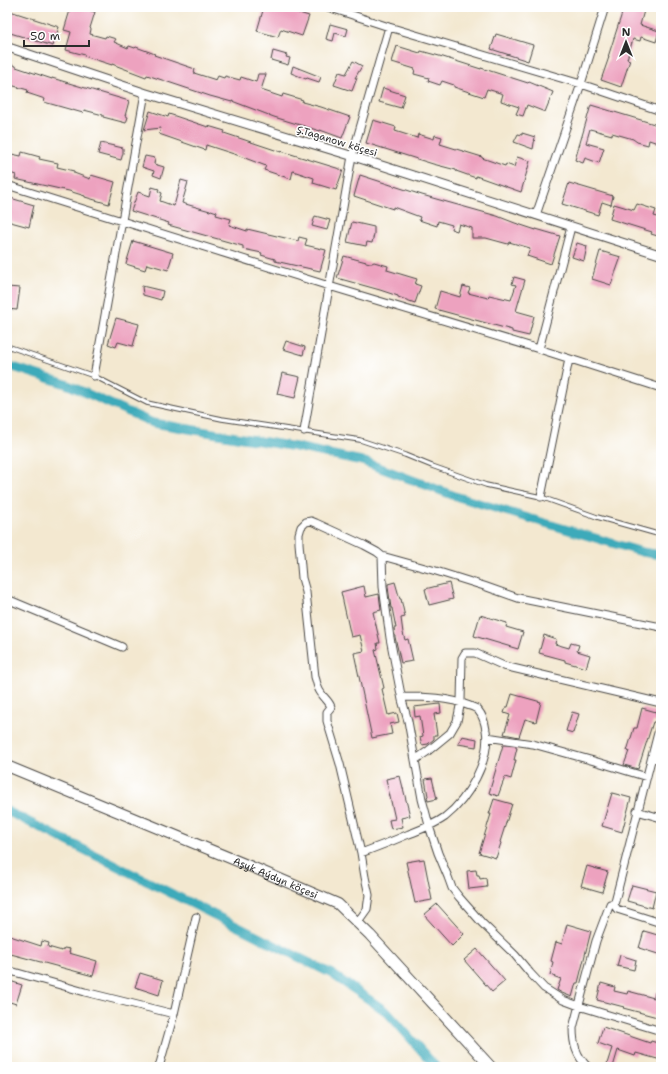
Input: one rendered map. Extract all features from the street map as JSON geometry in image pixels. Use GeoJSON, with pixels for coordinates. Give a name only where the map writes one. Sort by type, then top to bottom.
{"type":"FeatureCollection","features":[{"type":"Feature","properties":{"kind":"main road","name":"Aşyk Aýdyn köçesi"},"geometry":{"type":"LineString","coordinates":[[7,766],[338,904],[370,935],[492,1067]]}},
{"type":"Feature","properties":{"kind":"street"},"geometry":{"type":"LineString","coordinates":[[328,7],[389,27],[581,84],[661,111]]}},
{"type":"Feature","properties":{"kind":"street"},"geometry":{"type":"LineString","coordinates":[[536,215],[581,84],[605,7]]}},
{"type":"Feature","properties":{"kind":"street"},"geometry":{"type":"LineString","coordinates":[[304,431],[352,156],[389,27]]}},
{"type":"Feature","properties":{"kind":"street","name":"Ş.Taganow köçesi"},"geometry":{"type":"LineString","coordinates":[[7,47],[661,255]]}},
{"type":"Feature","properties":{"kind":"street"},"geometry":{"type":"LineString","coordinates":[[94,376],[145,92]]}},
{"type":"Feature","properties":{"kind":"street"},"geometry":{"type":"LineString","coordinates":[[7,185],[329,286],[540,349],[661,388]]}},
{"type":"Feature","properties":{"kind":"street"},"geometry":{"type":"LineString","coordinates":[[540,349],[571,227]]}},
{"type":"Feature","properties":{"kind":"street"},"geometry":{"type":"LineString","coordinates":[[541,496],[569,359]]}},
{"type":"Feature","properties":{"kind":"street"},"geometry":{"type":"LineString","coordinates":[[357,923],[367,908],[369,895],[364,877],[361,853],[340,764],[327,721],[328,712],[331,706],[317,687],[306,592],[302,578],[299,534],[301,527],[306,522],[311,521],[364,545],[378,552],[382,556],[436,571],[518,598],[661,627]]}},
{"type":"Feature","properties":{"kind":"street"},"geometry":{"type":"LineString","coordinates":[[382,556],[383,587],[390,638],[408,721],[422,799],[438,854],[452,888],[482,923],[515,955],[544,988],[563,1000],[579,1006],[661,1031]]}},
{"type":"Feature","properties":{"kind":"street"},"geometry":{"type":"LineString","coordinates":[[7,599],[122,647]]}},
{"type":"Feature","properties":{"kind":"street"},"geometry":{"type":"LineString","coordinates":[[415,760],[450,733],[457,721],[461,702],[462,658],[465,654],[475,653],[504,666],[661,703]]}},
{"type":"Feature","properties":{"kind":"street"},"geometry":{"type":"LineString","coordinates":[[361,853],[429,826],[445,816],[459,803],[473,784],[482,765],[487,738],[484,720],[478,710],[461,702],[443,698],[402,697]]}},
{"type":"Feature","properties":{"kind":"street"},"geometry":{"type":"LineString","coordinates":[[614,905],[661,721]]}},
{"type":"Feature","properties":{"kind":"street"},"geometry":{"type":"LineString","coordinates":[[487,738],[533,744],[646,777]]}},
{"type":"Feature","properties":{"kind":"street"},"geometry":{"type":"LineString","coordinates":[[652,757],[661,759]]}},
{"type":"Feature","properties":{"kind":"street"},"geometry":{"type":"LineString","coordinates":[[637,811],[661,818]]}},
{"type":"Feature","properties":{"kind":"street"},"geometry":{"type":"LineString","coordinates":[[588,1067],[578,1054],[573,1040],[573,1028],[596,941],[610,904],[614,905]]}},
{"type":"Feature","properties":{"kind":"street"},"geometry":{"type":"LineString","coordinates":[[614,905],[617,909],[661,923]]}},
{"type":"Feature","properties":{"kind":"street"},"geometry":{"type":"LineString","coordinates":[[160,1067],[174,1014],[196,916]]}},
{"type":"Feature","properties":{"kind":"street"},"geometry":{"type":"LineString","coordinates":[[7,970],[85,992],[174,1014]]}},
{"type":"Feature","properties":{"kind":"lane"},"geometry":{"type":"LineString","coordinates":[[7,346],[94,376],[147,403],[222,418],[360,440],[486,485],[541,496],[596,517],[661,535]]}},
{"type":"Feature","properties":{"kind":"building"},"geometry":{"type":"Polygon","coordinates":[[[71,7],[95,12],[90,28],[90,34],[116,39],[114,42],[128,48],[129,46],[136,47],[155,54],[154,55],[195,69],[194,73],[216,80],[218,76],[224,78],[225,76],[240,80],[241,77],[256,82],[258,74],[266,74],[261,90],[282,97],[283,94],[303,100],[302,102],[350,117],[342,138],[274,117],[232,101],[210,96],[147,75],[146,77],[112,64],[66,50],[71,32],[64,30],[71,7]]]}},
{"type":"Feature","properties":{"kind":"building"},"geometry":{"type":"Polygon","coordinates":[[[264,7],[279,7],[309,16],[302,36],[281,29],[278,37],[257,31],[264,7]]]}},
{"type":"Feature","properties":{"kind":"building"},"geometry":{"type":"Polygon","coordinates":[[[624,7],[645,7],[640,25],[659,31],[656,42],[641,37],[640,41],[633,39],[627,59],[630,60],[621,87],[601,80],[624,7]]]}},
{"type":"Feature","properties":{"kind":"building"},"geometry":{"type":"Polygon","coordinates":[[[7,10],[59,27],[53,46],[7,32],[7,10]]]}},
{"type":"Feature","properties":{"kind":"building"},"geometry":{"type":"Polygon","coordinates":[[[330,24],[348,29],[346,36],[335,33],[333,41],[326,39],[330,24]]]}},
{"type":"Feature","properties":{"kind":"building"},"geometry":{"type":"Polygon","coordinates":[[[496,34],[533,45],[528,61],[491,49],[496,34]]]}},
{"type":"Feature","properties":{"kind":"building"},"geometry":{"type":"Polygon","coordinates":[[[397,46],[420,53],[421,51],[443,57],[528,83],[529,82],[553,92],[545,112],[527,105],[523,116],[516,114],[519,107],[501,101],[503,94],[487,89],[484,97],[454,87],[454,85],[442,81],[440,85],[428,81],[429,78],[414,74],[415,69],[392,62],[397,46]]]}},
{"type":"Feature","properties":{"kind":"building"},"geometry":{"type":"Polygon","coordinates":[[[273,51],[287,55],[286,57],[290,58],[288,65],[271,60],[273,51]]]}},
{"type":"Feature","properties":{"kind":"building"},"geometry":{"type":"Polygon","coordinates":[[[353,61],[362,66],[355,78],[357,78],[352,91],[334,85],[339,72],[346,74],[353,61]]]}},
{"type":"Feature","properties":{"kind":"building"},"geometry":{"type":"Polygon","coordinates":[[[7,63],[52,79],[129,101],[125,116],[128,117],[126,123],[84,110],[83,113],[44,102],[45,99],[27,93],[28,90],[7,84],[7,63]]]}},
{"type":"Feature","properties":{"kind":"building"},"geometry":{"type":"Polygon","coordinates":[[[293,66],[321,77],[319,82],[291,73],[293,66]]]}},
{"type":"Feature","properties":{"kind":"building"},"geometry":{"type":"Polygon","coordinates":[[[383,88],[405,95],[401,108],[379,102],[383,88]]]}},
{"type":"Feature","properties":{"kind":"building"},"geometry":{"type":"Polygon","coordinates":[[[591,105],[661,126],[661,144],[649,140],[648,145],[612,133],[612,135],[590,129],[586,143],[604,148],[599,163],[585,158],[583,163],[575,160],[591,105]]]}},
{"type":"Feature","properties":{"kind":"building"},"geometry":{"type":"Polygon","coordinates":[[[150,111],[168,117],[169,114],[225,131],[224,133],[281,152],[343,170],[336,190],[313,183],[314,178],[293,171],[291,179],[264,170],[266,166],[237,155],[206,145],[205,150],[159,134],[161,128],[144,130],[150,111]]]}},
{"type":"Feature","properties":{"kind":"building"},"geometry":{"type":"Polygon","coordinates":[[[373,120],[396,127],[395,131],[417,138],[418,134],[434,139],[435,135],[442,137],[440,144],[505,166],[506,164],[514,167],[517,157],[530,161],[521,192],[476,176],[476,178],[456,170],[366,143],[373,120]]]}},
{"type":"Feature","properties":{"kind":"building"},"geometry":{"type":"Polygon","coordinates":[[[522,133],[535,137],[533,149],[514,142],[518,134],[522,135],[522,133]]]}},
{"type":"Feature","properties":{"kind":"building"},"geometry":{"type":"Polygon","coordinates":[[[101,143],[123,148],[121,160],[98,154],[101,143]]]}},
{"type":"Feature","properties":{"kind":"building"},"geometry":{"type":"Polygon","coordinates":[[[22,152],[40,157],[39,159],[58,163],[57,167],[74,171],[74,173],[90,179],[91,175],[115,182],[109,204],[69,191],[15,179],[16,175],[7,172],[7,153],[21,156],[22,152]]]}},
{"type":"Feature","properties":{"kind":"building"},"geometry":{"type":"Polygon","coordinates":[[[145,156],[155,158],[154,164],[164,167],[161,178],[153,175],[154,171],[142,167],[145,156]]]}},
{"type":"Feature","properties":{"kind":"building"},"geometry":{"type":"Polygon","coordinates":[[[360,175],[422,195],[497,216],[536,230],[560,236],[551,264],[527,256],[530,248],[486,238],[472,238],[472,228],[459,224],[457,231],[451,229],[452,225],[438,221],[437,226],[419,220],[420,217],[393,207],[393,209],[354,196],[360,175]]]}},
{"type":"Feature","properties":{"kind":"building"},"geometry":{"type":"Polygon","coordinates":[[[181,180],[188,182],[182,203],[217,212],[216,215],[231,219],[229,225],[247,231],[247,229],[298,241],[299,237],[307,239],[305,245],[326,250],[320,271],[275,261],[275,259],[261,255],[262,253],[243,249],[243,246],[168,225],[169,223],[131,211],[138,192],[150,196],[152,187],[159,189],[158,191],[162,193],[160,201],[174,206],[181,180]]]}},
{"type":"Feature","properties":{"kind":"building"},"geometry":{"type":"Polygon","coordinates":[[[569,183],[613,196],[611,205],[602,202],[598,215],[562,204],[569,183]]]}},
{"type":"Feature","properties":{"kind":"building"},"geometry":{"type":"Polygon","coordinates":[[[7,197],[34,205],[29,227],[7,221],[7,197]]]}},
{"type":"Feature","properties":{"kind":"building"},"geometry":{"type":"Polygon","coordinates":[[[614,204],[634,210],[637,204],[656,210],[654,216],[661,218],[661,237],[651,234],[652,232],[610,219],[614,204]]]}},
{"type":"Feature","properties":{"kind":"building"},"geometry":{"type":"Polygon","coordinates":[[[315,216],[330,220],[327,230],[312,226],[315,216]]]}},
{"type":"Feature","properties":{"kind":"building"},"geometry":{"type":"Polygon","coordinates":[[[352,222],[374,227],[372,243],[367,242],[366,246],[347,242],[352,222]]]}},
{"type":"Feature","properties":{"kind":"building"},"geometry":{"type":"Polygon","coordinates":[[[133,241],[173,253],[168,270],[147,264],[145,270],[126,264],[133,241]]]}},
{"type":"Feature","properties":{"kind":"building"},"geometry":{"type":"Polygon","coordinates":[[[577,243],[587,246],[584,261],[572,257],[577,243]]]}},
{"type":"Feature","properties":{"kind":"building"},"geometry":{"type":"Polygon","coordinates":[[[600,251],[621,257],[611,285],[592,279],[600,251]]]}},
{"type":"Feature","properties":{"kind":"building"},"geometry":{"type":"Polygon","coordinates":[[[344,256],[388,266],[387,270],[417,279],[415,284],[421,286],[415,303],[380,290],[337,278],[344,256]]]}},
{"type":"Feature","properties":{"kind":"building"},"geometry":{"type":"Polygon","coordinates":[[[514,277],[525,280],[516,311],[534,316],[529,336],[435,309],[440,291],[460,297],[463,286],[470,288],[468,293],[488,298],[489,295],[511,300],[516,285],[512,284],[514,277]]]}},
{"type":"Feature","properties":{"kind":"building"},"geometry":{"type":"Polygon","coordinates":[[[142,286],[163,291],[161,300],[143,295],[142,286]]]}},
{"type":"Feature","properties":{"kind":"building"},"geometry":{"type":"Polygon","coordinates":[[[7,287],[20,288],[17,310],[7,309],[7,287]]]}},
{"type":"Feature","properties":{"kind":"building"},"geometry":{"type":"Polygon","coordinates":[[[116,318],[139,324],[133,346],[118,342],[116,347],[108,344],[116,318]]]}},
{"type":"Feature","properties":{"kind":"building"},"geometry":{"type":"Polygon","coordinates":[[[286,341],[305,347],[303,355],[283,349],[286,341]]]}},
{"type":"Feature","properties":{"kind":"building"},"geometry":{"type":"Polygon","coordinates":[[[282,373],[300,377],[295,398],[277,394],[282,373]]]}},
{"type":"Feature","properties":{"kind":"building"},"geometry":{"type":"Polygon","coordinates":[[[395,582],[405,617],[401,618],[403,633],[405,640],[408,639],[413,661],[401,663],[395,637],[394,628],[396,628],[388,587],[388,584],[395,582]]]}},
{"type":"Feature","properties":{"kind":"building"},"geometry":{"type":"Polygon","coordinates":[[[449,583],[453,599],[429,605],[425,589],[449,583]]]}},
{"type":"Feature","properties":{"kind":"building"},"geometry":{"type":"Polygon","coordinates":[[[364,586],[366,597],[379,594],[381,610],[373,612],[380,643],[377,643],[378,649],[375,650],[384,688],[382,689],[388,715],[397,713],[399,722],[390,724],[392,734],[372,738],[354,653],[364,651],[360,635],[351,637],[341,592],[364,586]]]}},
{"type":"Feature","properties":{"kind":"building"},"geometry":{"type":"Polygon","coordinates":[[[480,615],[507,623],[506,627],[523,632],[518,649],[474,636],[480,615]]]}},
{"type":"Feature","properties":{"kind":"building"},"geometry":{"type":"Polygon","coordinates":[[[544,635],[556,639],[555,644],[569,648],[571,643],[579,645],[577,651],[590,655],[586,668],[565,662],[565,660],[539,653],[544,635]]]}},
{"type":"Feature","properties":{"kind":"building"},"geometry":{"type":"Polygon","coordinates":[[[512,694],[541,702],[536,722],[525,719],[519,737],[504,734],[510,715],[504,713],[506,707],[508,707],[512,694]]]}},
{"type":"Feature","properties":{"kind":"building"},"geometry":{"type":"Polygon","coordinates":[[[440,704],[441,713],[434,714],[437,735],[434,735],[434,739],[428,744],[422,745],[420,737],[423,736],[420,716],[415,717],[414,707],[440,704]]]}},
{"type":"Feature","properties":{"kind":"building"},"geometry":{"type":"Polygon","coordinates":[[[642,708],[656,712],[656,715],[660,716],[657,718],[656,722],[653,722],[638,769],[624,765],[634,728],[637,728],[642,708]]]}},
{"type":"Feature","properties":{"kind":"building"},"geometry":{"type":"Polygon","coordinates":[[[572,712],[579,714],[573,733],[566,731],[572,712]]]}},
{"type":"Feature","properties":{"kind":"building"},"geometry":{"type":"Polygon","coordinates":[[[462,736],[477,739],[476,747],[458,744],[462,736]]]}},
{"type":"Feature","properties":{"kind":"building"},"geometry":{"type":"Polygon","coordinates":[[[503,745],[516,746],[517,748],[514,760],[516,760],[511,779],[505,777],[498,796],[489,793],[503,745]]]}},
{"type":"Feature","properties":{"kind":"building"},"geometry":{"type":"Polygon","coordinates":[[[400,776],[410,816],[401,818],[403,827],[391,829],[389,820],[395,819],[386,779],[400,776]]]}},
{"type":"Feature","properties":{"kind":"building"},"geometry":{"type":"Polygon","coordinates":[[[432,778],[437,799],[428,801],[425,779],[432,778]]]}},
{"type":"Feature","properties":{"kind":"building"},"geometry":{"type":"Polygon","coordinates":[[[612,793],[631,798],[622,832],[602,826],[612,793]]]}},
{"type":"Feature","properties":{"kind":"building"},"geometry":{"type":"Polygon","coordinates":[[[494,799],[512,804],[496,858],[479,853],[494,799]]]}},
{"type":"Feature","properties":{"kind":"building"},"geometry":{"type":"Polygon","coordinates":[[[424,859],[432,900],[415,903],[406,862],[424,859]]]}},
{"type":"Feature","properties":{"kind":"building"},"geometry":{"type":"Polygon","coordinates":[[[587,866],[608,872],[602,892],[581,886],[587,866]]]}},
{"type":"Feature","properties":{"kind":"building"},"geometry":{"type":"Polygon","coordinates":[[[476,870],[480,879],[486,878],[487,887],[469,889],[467,871],[476,870]]]}},
{"type":"Feature","properties":{"kind":"building"},"geometry":{"type":"Polygon","coordinates":[[[632,885],[656,891],[652,908],[627,901],[632,885]]]}},
{"type":"Feature","properties":{"kind":"building"},"geometry":{"type":"Polygon","coordinates":[[[437,904],[464,934],[452,946],[424,915],[437,904]]]}},
{"type":"Feature","properties":{"kind":"building"},"geometry":{"type":"Polygon","coordinates":[[[567,924],[591,931],[578,983],[576,983],[572,997],[557,990],[561,979],[550,975],[553,962],[551,961],[556,942],[562,944],[567,924]]]}},
{"type":"Feature","properties":{"kind":"building"},"geometry":{"type":"Polygon","coordinates":[[[644,931],[661,936],[661,955],[639,948],[644,931]]]}},
{"type":"Feature","properties":{"kind":"building"},"geometry":{"type":"Polygon","coordinates":[[[7,935],[41,946],[42,941],[49,943],[48,947],[62,951],[64,948],[70,949],[69,953],[97,961],[93,976],[7,953],[7,935]]]}},
{"type":"Feature","properties":{"kind":"building"},"geometry":{"type":"Polygon","coordinates":[[[477,949],[505,981],[492,992],[464,960],[477,949]]]}},
{"type":"Feature","properties":{"kind":"building"},"geometry":{"type":"Polygon","coordinates":[[[620,955],[636,960],[634,970],[617,966],[620,955]]]}},
{"type":"Feature","properties":{"kind":"building"},"geometry":{"type":"Polygon","coordinates":[[[140,973],[163,980],[159,995],[135,987],[140,973]]]}},
{"type":"Feature","properties":{"kind":"building"},"geometry":{"type":"Polygon","coordinates":[[[7,980],[22,985],[16,1004],[7,1001],[7,980]]]}},
{"type":"Feature","properties":{"kind":"building"},"geometry":{"type":"Polygon","coordinates":[[[601,983],[615,987],[614,991],[627,994],[628,991],[654,998],[655,992],[661,994],[661,1018],[597,1000],[601,983]]]}},
{"type":"Feature","properties":{"kind":"building"},"geometry":{"type":"Polygon","coordinates":[[[603,1027],[650,1043],[651,1041],[661,1044],[661,1060],[636,1053],[635,1056],[618,1050],[613,1067],[606,1067],[612,1048],[598,1043],[603,1027]]]}},
{"type":"Feature","properties":{"kind":"waterway"},"geometry":{"type":"LineString","coordinates":[[7,365],[66,384],[153,423],[296,447],[362,461],[455,496],[642,552],[661,555]]}},
{"type":"Feature","properties":{"kind":"waterway"},"geometry":{"type":"LineString","coordinates":[[7,811],[332,974],[387,1012],[436,1067]]}}]}
